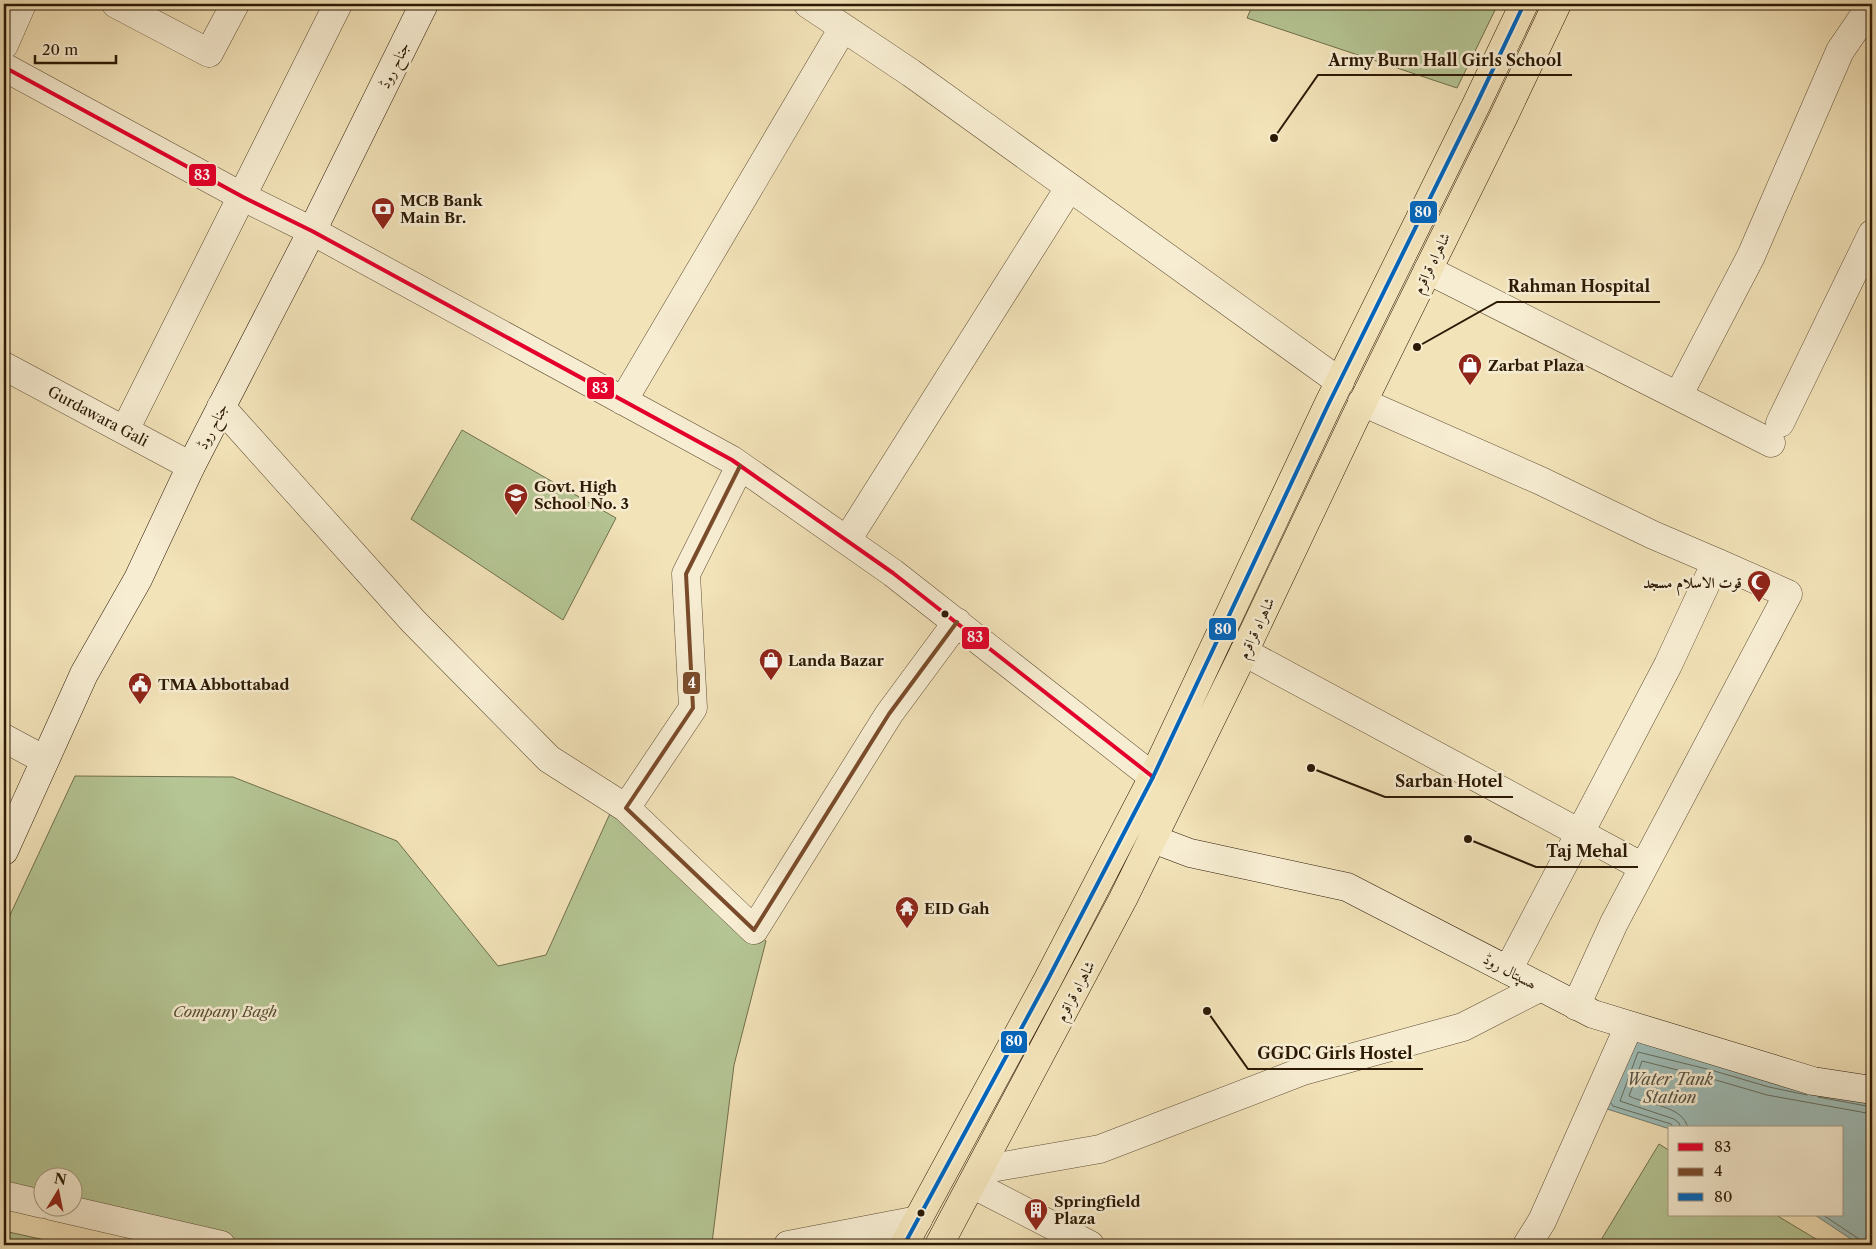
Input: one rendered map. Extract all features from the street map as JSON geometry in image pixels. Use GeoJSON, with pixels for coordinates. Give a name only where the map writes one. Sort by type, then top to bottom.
{"type":"FeatureCollection","features":[{"type":"Feature","properties":{"kind":"highway","name":"شاہراہ قراقرم"},"geometry":{"type":"LineString","coordinates":[[904,1245],[1047,981],[1153,777],[1340,382],[1524,4]]}},
{"type":"Feature","properties":{"kind":"highway","name":"شاہراہ قراقرم"},"geometry":{"type":"LineString","coordinates":[[940,1245],[1074,995],[1153,839],[1362,402],[1557,4]]}},
{"type":"Feature","properties":{"kind":"street"},"geometry":{"type":"LineString","coordinates":[[4,44],[22,4]]}},
{"type":"Feature","properties":{"kind":"street"},"geometry":{"type":"LineString","coordinates":[[116,4],[209,53],[235,4]]}},
{"type":"Feature","properties":{"kind":"street"},"geometry":{"type":"LineString","coordinates":[[125,430],[338,4]]}},
{"type":"Feature","properties":{"kind":"street","name":"جناح روڈ"},"geometry":{"type":"LineString","coordinates":[[4,851],[84,674],[138,579],[191,466],[312,231],[424,4]]}},
{"type":"Feature","properties":{"kind":"street"},"geometry":{"type":"LineString","coordinates":[[1678,396],[1751,256],[1840,50],[1872,4]]}},
{"type":"Feature","properties":{"kind":"street"},"geometry":{"type":"LineString","coordinates":[[623,401],[830,13],[910,73],[1340,382]]}},
{"type":"Feature","properties":{"kind":"street"},"geometry":{"type":"LineString","coordinates":[[4,67],[243,197],[312,231],[740,466],[894,573],[1153,777]]}},
{"type":"Feature","properties":{"kind":"street"},"geometry":{"type":"LineString","coordinates":[[847,540],[1069,188]]}},
{"type":"Feature","properties":{"kind":"street"},"geometry":{"type":"LineString","coordinates":[[1428,270],[1678,396],[1775,433],[1872,234]]}},
{"type":"Feature","properties":{"kind":"street","name":"Gurdawara Gali"},"geometry":{"type":"LineString","coordinates":[[4,366],[191,466]]}},
{"type":"Feature","properties":{"kind":"street"},"geometry":{"type":"LineString","coordinates":[[1362,402],[1541,481],[1653,535],[1788,594],[1614,923],[1576,1006]]}},
{"type":"Feature","properties":{"kind":"street"},"geometry":{"type":"LineString","coordinates":[[221,407],[413,620],[549,759],[626,808],[754,930],[889,714],[957,622]]}},
{"type":"Feature","properties":{"kind":"street"},"geometry":{"type":"LineString","coordinates":[[626,808],[693,708],[686,574],[740,466]]}},
{"type":"Feature","properties":{"kind":"street"},"geometry":{"type":"LineString","coordinates":[[1508,970],[1668,665],[1716,562]]}},
{"type":"Feature","properties":{"kind":"street"},"geometry":{"type":"LineString","coordinates":[[1244,652],[1643,867]]}},
{"type":"Feature","properties":{"kind":"street"},"geometry":{"type":"LineString","coordinates":[[4,738],[45,760]]}},
{"type":"Feature","properties":{"kind":"street","name":"ھسپتال روڈ"},"geometry":{"type":"LineString","coordinates":[[1153,839],[1190,852],[1347,887],[1593,1014],[1813,1081],[1872,1090]]}},
{"type":"Feature","properties":{"kind":"street"},"geometry":{"type":"LineString","coordinates":[[976,1177],[1100,1148],[1303,1071],[1464,1027],[1541,988]]}},
{"type":"Feature","properties":{"kind":"street"},"geometry":{"type":"LineString","coordinates":[[1527,1245],[1542,1220],[1629,1026]]}},
{"type":"Feature","properties":{"kind":"street"},"geometry":{"type":"LineString","coordinates":[[976,1177],[1090,1245]]}},
{"type":"Feature","properties":{"kind":"street"},"geometry":{"type":"LineString","coordinates":[[4,1195],[32,1202]]}},
{"type":"Feature","properties":{"kind":"street"},"geometry":{"type":"LineString","coordinates":[[82,1213],[221,1245]]}},
{"type":"Feature","properties":{"kind":"street"},"geometry":{"type":"LineString","coordinates":[[788,1245],[918,1220]]}},
{"type":"Feature","properties":{"kind":"green space"},"geometry":{"type":"Polygon","coordinates":[[[1253,4],[1498,4],[1457,88],[1247,18],[1253,4]]]}},
{"type":"Feature","properties":{"kind":"green space"},"geometry":{"type":"Polygon","coordinates":[[[462,430],[616,518],[563,620],[411,519],[462,430]]]}},
{"type":"Feature","properties":{"kind":"green space","name":"Company Bagh"},"geometry":{"type":"Polygon","coordinates":[[[75,776],[233,777],[397,841],[498,966],[546,955],[612,809],[766,941],[734,1065],[712,1243],[704,1245],[254,1245],[82,1206],[82,1166],[32,1166],[32,1195],[4,1188],[4,928],[75,776]]]}},
{"type":"Feature","properties":{"kind":"green space"},"geometry":{"type":"Polygon","coordinates":[[[1659,1144],[1668,1150],[1668,1216],[1778,1216],[1826,1245],[1598,1245],[1659,1144]]]}},
{"type":"Feature","properties":{"kind":"green space"},"geometry":{"type":"Polygon","coordinates":[[[4,1231],[68,1245],[4,1245],[4,1231]]]}},
{"type":"Feature","properties":{"kind":"water","name":"Water Tank Station"},"geometry":{"type":"Polygon","coordinates":[[[1630,1037],[1872,1096],[1872,1245],[1860,1245],[1816,1216],[1844,1216],[1844,1126],[1668,1126],[1668,1128],[1604,1108],[1630,1037]]]}},
{"type":"Feature","properties":{"kind":"transit line","name":"80"},"geometry":{"type":"LineString","coordinates":[[904,1245],[1047,981],[1153,777],[1328,405],[1524,4]]}},
{"type":"Feature","properties":{"kind":"transit line","name":"83"},"geometry":{"type":"LineString","coordinates":[[4,67],[243,197],[312,231],[732,460],[893,573],[1153,777]]}},
{"type":"Feature","properties":{"kind":"transit line","name":"4"},"geometry":{"type":"LineString","coordinates":[[740,466],[686,574],[693,708],[626,808],[754,930],[889,714],[957,622]]}},
{"type":"Feature","properties":{"kind":"place","name":"Army Burn Hall Girls School"},"geometry":{"type":"Point","coordinates":[1274,138]}},
{"type":"Feature","properties":{"kind":"place","name":"MCB Bank Main Br."},"geometry":{"type":"Point","coordinates":[383,230]}},
{"type":"Feature","properties":{"kind":"place","name":"Rahman Hospital"},"geometry":{"type":"Point","coordinates":[1417,347]}},
{"type":"Feature","properties":{"kind":"place","name":"Zarbat Plaza"},"geometry":{"type":"Point","coordinates":[1470,386]}},
{"type":"Feature","properties":{"kind":"place","name":"Govt. High School No. 3"},"geometry":{"type":"Point","coordinates":[516,516]}},
{"type":"Feature","properties":{"kind":"place","name":"قوت الاسلام مسجد"},"geometry":{"type":"Point","coordinates":[1759,603]}},
{"type":"Feature","properties":{"kind":"place","name":"Landa Bazar"},"geometry":{"type":"Point","coordinates":[771,681]}},
{"type":"Feature","properties":{"kind":"place","name":"TMA Abbottabad"},"geometry":{"type":"Point","coordinates":[140,705]}},
{"type":"Feature","properties":{"kind":"place","name":"Sarban Hotel"},"geometry":{"type":"Point","coordinates":[1311,768]}},
{"type":"Feature","properties":{"kind":"place","name":"Taj Mehal"},"geometry":{"type":"Point","coordinates":[1468,839]}},
{"type":"Feature","properties":{"kind":"place","name":"EID Gah"},"geometry":{"type":"Point","coordinates":[907,929]}},
{"type":"Feature","properties":{"kind":"place","name":"GGDC Girls Hostel"},"geometry":{"type":"Point","coordinates":[1207,1011]}},
{"type":"Feature","properties":{"kind":"place","name":"Springfield Plaza"},"geometry":{"type":"Point","coordinates":[1036,1231]}}]}
